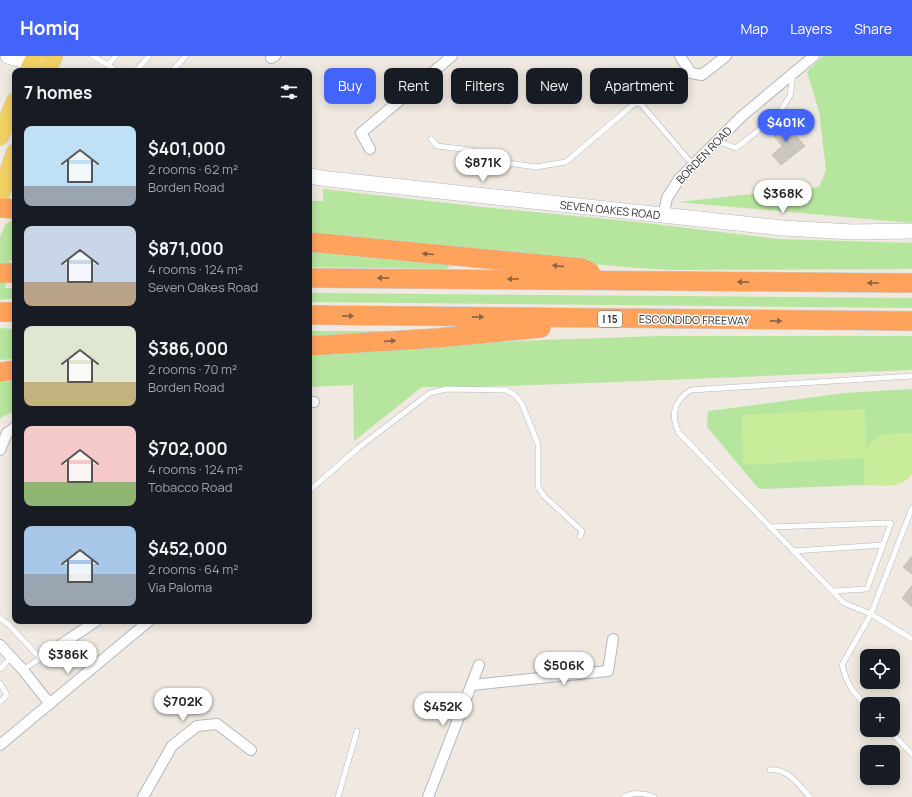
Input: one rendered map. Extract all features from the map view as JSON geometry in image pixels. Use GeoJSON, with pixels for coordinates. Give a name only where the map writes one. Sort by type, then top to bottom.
{"type":"FeatureCollection","features":[{"type":"Feature","properties":{"kind":"highway"},"geometry":{"type":"LineString","coordinates":[[0,208],[12,209]]}},
{"type":"Feature","properties":{"kind":"highway"},"geometry":{"type":"LineString","coordinates":[[312,242],[581,268],[608,280]]}},
{"type":"Feature","properties":{"kind":"highway"},"geometry":{"type":"LineString","coordinates":[[0,273],[12,273]]}},
{"type":"Feature","properties":{"kind":"highway"},"geometry":{"type":"LineString","coordinates":[[312,278],[912,283]]}},
{"type":"Feature","properties":{"kind":"highway","name":"ESCONDIDO FREEWAY"},"geometry":{"type":"LineString","coordinates":[[312,315],[912,321]]}},
{"type":"Feature","properties":{"kind":"highway"},"geometry":{"type":"LineString","coordinates":[[312,346],[452,336],[624,319]]}},
{"type":"Feature","properties":{"kind":"highway"},"geometry":{"type":"LineString","coordinates":[[0,372],[12,370]]}},
{"type":"Feature","properties":{"kind":"main road"},"geometry":{"type":"LineString","coordinates":[[0,137],[12,108]]}},
{"type":"Feature","properties":{"kind":"main road"},"geometry":{"type":"LineString","coordinates":[[0,196],[12,161]]}},
{"type":"Feature","properties":{"kind":"street"},"geometry":{"type":"LineString","coordinates":[[8,56],[51,67]]}},
{"type":"Feature","properties":{"kind":"street"},"geometry":{"type":"LineString","coordinates":[[370,149],[361,133],[452,56]]}},
{"type":"Feature","properties":{"kind":"street"},"geometry":{"type":"LineString","coordinates":[[680,56],[691,73],[702,75],[726,56]]}},
{"type":"Feature","properties":{"kind":"street","name":"BORDEN ROAD"},"geometry":{"type":"LineString","coordinates":[[663,216],[667,198],[678,179],[742,116],[814,56]]}},
{"type":"Feature","properties":{"kind":"street","name":"SEVEN OAKES ROAD"},"geometry":{"type":"LineString","coordinates":[[312,176],[663,216],[806,229],[852,232],[912,231]]}},
{"type":"Feature","properties":{"kind":"street"},"geometry":{"type":"LineString","coordinates":[[0,450],[7,433],[12,429]]}},
{"type":"Feature","properties":{"kind":"street"},"geometry":{"type":"LineString","coordinates":[[43,656],[91,624]]}},
{"type":"Feature","properties":{"kind":"street"},"geometry":{"type":"LineString","coordinates":[[0,745],[145,624]]}},
{"type":"Feature","properties":{"kind":"street"},"geometry":{"type":"LineString","coordinates":[[472,685],[608,671],[613,639]]}},
{"type":"Feature","properties":{"kind":"street"},"geometry":{"type":"LineString","coordinates":[[0,645],[12,657],[50,704]]}},
{"type":"Feature","properties":{"kind":"street"},"geometry":{"type":"LineString","coordinates":[[428,797],[480,665]]}},
{"type":"Feature","properties":{"kind":"street"},"geometry":{"type":"LineString","coordinates":[[143,797],[172,746],[197,726],[217,724],[252,750]]}},
{"type":"Feature","properties":{"kind":"lane"},"geometry":{"type":"LineString","coordinates":[[93,56],[112,68]]}},
{"type":"Feature","properties":{"kind":"lane"},"geometry":{"type":"LineString","coordinates":[[108,65],[116,56]]}},
{"type":"Feature","properties":{"kind":"lane"},"geometry":{"type":"LineString","coordinates":[[139,68],[149,56]]}},
{"type":"Feature","properties":{"kind":"lane"},"geometry":{"type":"LineString","coordinates":[[175,68],[186,56]]}},
{"type":"Feature","properties":{"kind":"lane"},"geometry":{"type":"LineString","coordinates":[[717,141],[736,148],[776,116],[790,96],[793,74]]}},
{"type":"Feature","properties":{"kind":"lane"},"geometry":{"type":"LineString","coordinates":[[431,139],[437,146],[471,150],[479,159],[536,167],[566,162],[635,103],[641,104],[692,165]]}},
{"type":"Feature","properties":{"kind":"lane"},"geometry":{"type":"LineString","coordinates":[[912,376],[691,390],[682,396],[677,402],[674,413],[675,425],[679,433],[844,602],[872,614],[912,639]]}},
{"type":"Feature","properties":{"kind":"lane"},"geometry":{"type":"LineString","coordinates":[[312,488],[358,448],[430,393],[446,389],[506,390],[516,396],[522,404],[538,444],[538,487],[544,496],[582,531],[580,537]]}},
{"type":"Feature","properties":{"kind":"lane"},"geometry":{"type":"LineString","coordinates":[[860,699],[847,682],[842,665],[872,614],[912,508]]}},
{"type":"Feature","properties":{"kind":"lane"},"geometry":{"type":"LineString","coordinates":[[770,527],[891,523],[867,589],[833,591]]}},
{"type":"Feature","properties":{"kind":"lane"},"geometry":{"type":"LineString","coordinates":[[793,551],[883,545]]}},
{"type":"Feature","properties":{"kind":"lane"},"geometry":{"type":"LineString","coordinates":[[0,618],[10,625],[43,656],[23,670]]}},
{"type":"Feature","properties":{"kind":"lane"},"geometry":{"type":"LineString","coordinates":[[0,669],[12,657]]}},
{"type":"Feature","properties":{"kind":"lane"},"geometry":{"type":"LineString","coordinates":[[0,683],[7,695],[0,702]]}},
{"type":"Feature","properties":{"kind":"lane"},"geometry":{"type":"LineString","coordinates":[[338,797],[357,731]]}},
{"type":"Feature","properties":{"kind":"lane"},"geometry":{"type":"LineString","coordinates":[[896,737],[912,754]]}},
{"type":"Feature","properties":{"kind":"lane"},"geometry":{"type":"LineString","coordinates":[[770,770],[775,769],[788,774],[810,797]]}},
{"type":"Feature","properties":{"kind":"lane"},"geometry":{"type":"LineString","coordinates":[[624,797],[628,795],[646,793],[654,797]]}},
{"type":"Feature","properties":{"kind":"green space"},"geometry":{"type":"Polygon","coordinates":[[[823,56],[912,56],[912,223],[678,202],[819,187],[826,170],[819,111],[807,72],[823,56]]]}},
{"type":"Feature","properties":{"kind":"green space"},"geometry":{"type":"Polygon","coordinates":[[[323,189],[482,207],[638,222],[778,239],[912,243],[912,269],[673,270],[624,267],[312,236],[312,201],[323,201],[323,189]]]}},
{"type":"Feature","properties":{"kind":"green space"},"geometry":{"type":"Polygon","coordinates":[[[12,220],[12,260],[10,260],[5,288],[12,289],[12,298],[0,300],[0,237],[5,225],[12,220]]]}},
{"type":"Feature","properties":{"kind":"green space"},"geometry":{"type":"Polygon","coordinates":[[[312,247],[449,262],[449,267],[445,269],[312,267],[312,247]]]}},
{"type":"Feature","properties":{"kind":"green space"},"geometry":{"type":"Polygon","coordinates":[[[312,293],[912,298],[912,308],[312,302],[312,293]]]}},
{"type":"Feature","properties":{"kind":"green space"},"geometry":{"type":"Polygon","coordinates":[[[0,328],[12,329],[12,359],[0,360],[0,328]]]}},
{"type":"Feature","properties":{"kind":"green space"},"geometry":{"type":"Polygon","coordinates":[[[312,331],[390,331],[392,333],[312,340],[312,331]]]}},
{"type":"Feature","properties":{"kind":"green space"},"geometry":{"type":"Polygon","coordinates":[[[660,336],[912,336],[912,370],[478,387],[422,387],[354,441],[353,385],[312,387],[312,354],[515,341],[660,336]]]}},
{"type":"Feature","properties":{"kind":"green space"},"geometry":{"type":"Polygon","coordinates":[[[12,381],[12,412],[0,418],[0,382],[12,381]]]}},
{"type":"Feature","properties":{"kind":"green space"},"geometry":{"type":"Polygon","coordinates":[[[912,389],[912,434],[883,434],[864,450],[865,485],[759,489],[707,427],[708,411],[845,393],[912,389]]]}},
{"type":"Feature","properties":{"kind":"green space"},"geometry":{"type":"Polygon","coordinates":[[[865,409],[866,448],[883,434],[912,433],[912,473],[904,482],[885,486],[865,485],[864,458],[743,465],[742,415],[865,409]]]}},
{"type":"Feature","properties":{"kind":"building"},"geometry":{"type":"Polygon","coordinates":[[[783,120],[805,146],[781,165],[772,155],[782,146],[770,131],[783,120]]]}},
{"type":"Feature","properties":{"kind":"building"},"geometry":{"type":"Polygon","coordinates":[[[912,556],[912,574],[903,567],[912,556]]]}},
{"type":"Feature","properties":{"kind":"building"},"geometry":{"type":"Polygon","coordinates":[[[912,585],[912,607],[902,598],[912,585]]]}}]}
